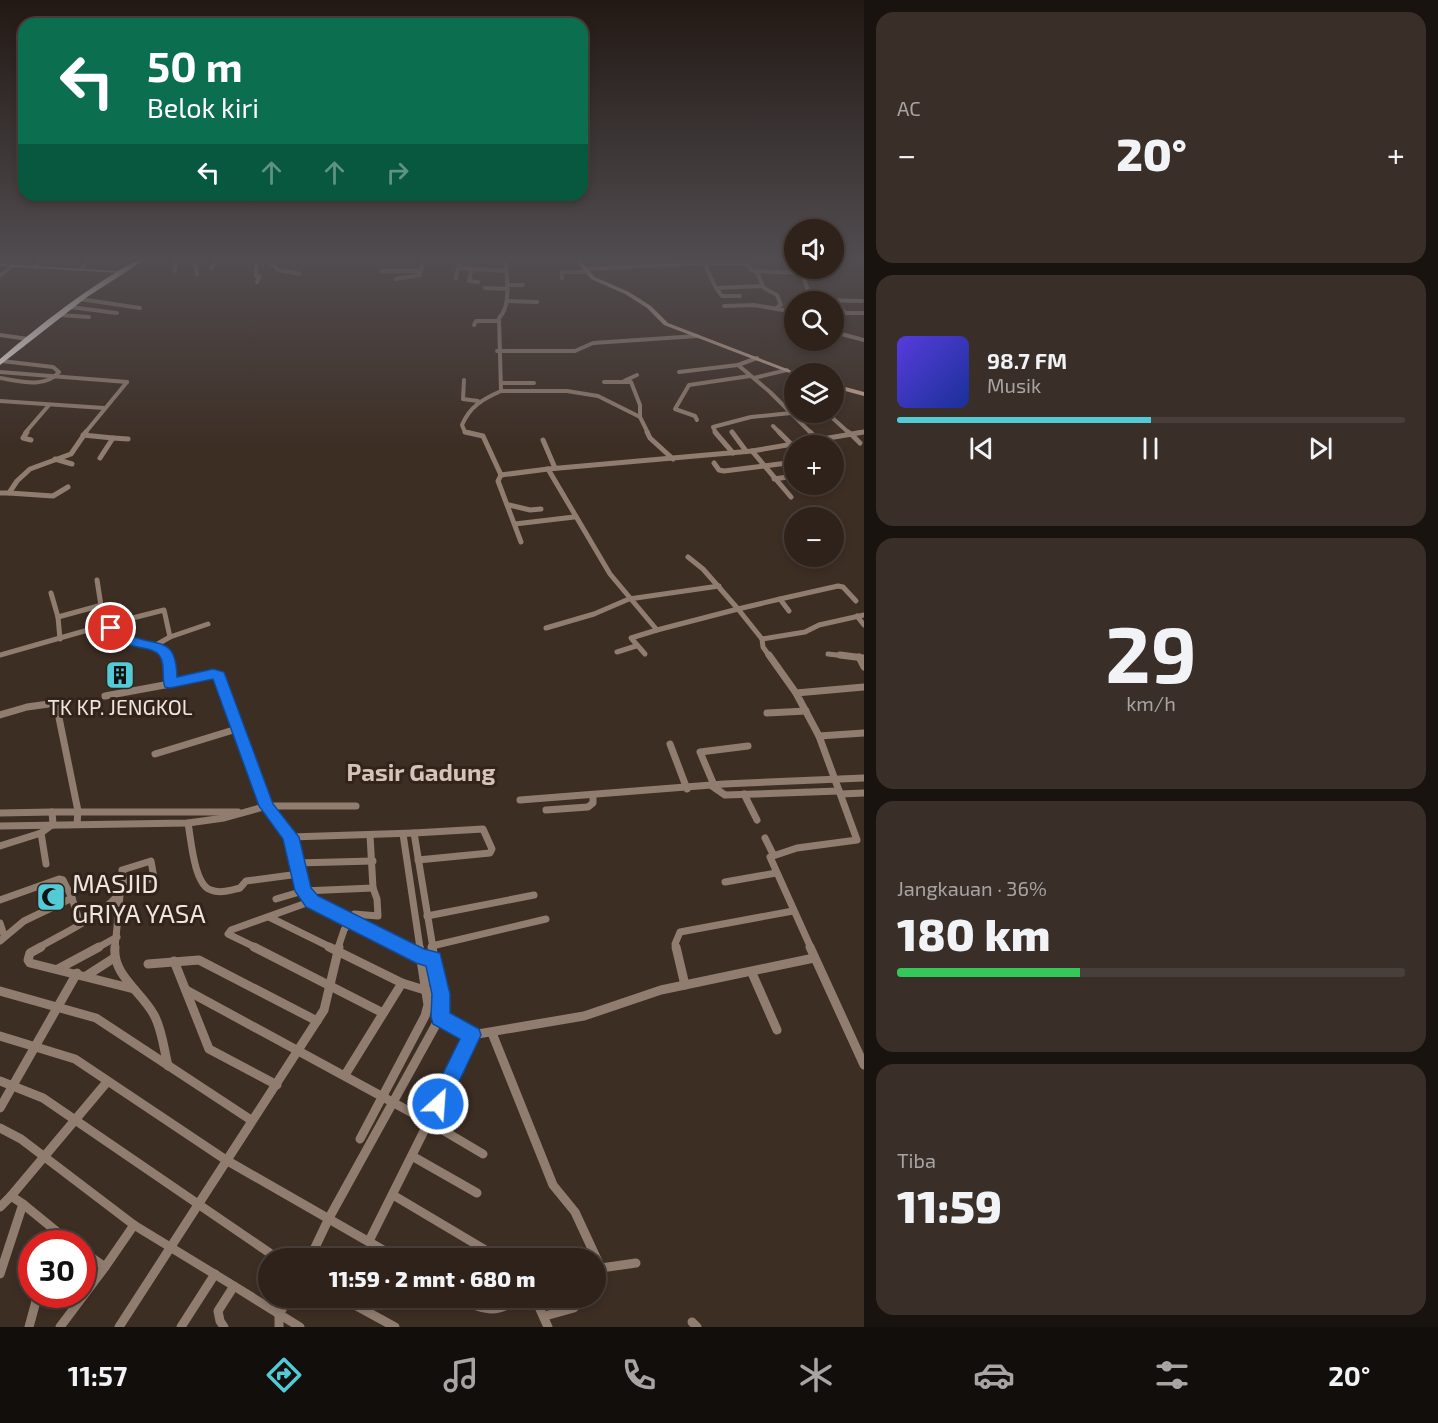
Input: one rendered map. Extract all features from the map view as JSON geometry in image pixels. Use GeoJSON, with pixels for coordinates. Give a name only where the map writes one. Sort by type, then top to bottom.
{"type":"FeatureCollection","features":[{"type":"Feature","properties":{"kind":"highway"},"geometry":{"type":"LineString","coordinates":[[1,363],[49,323]]}},
{"type":"Feature","properties":{"kind":"main road"},"geometry":{"type":"LineString","coordinates":[[665,323],[784,369]]}},
{"type":"Feature","properties":{"kind":"main road"},"geometry":{"type":"LineString","coordinates":[[844,389],[864,394]]}},
{"type":"Feature","properties":{"kind":"street"},"geometry":{"type":"LineString","coordinates":[[499,323],[497,351],[501,391]]}},
{"type":"Feature","properties":{"kind":"street"},"geometry":{"type":"LineString","coordinates":[[0,335],[28,339]]}},
{"type":"Feature","properties":{"kind":"street"},"geometry":{"type":"LineString","coordinates":[[844,335],[864,340]]}},
{"type":"Feature","properties":{"kind":"street"},"geometry":{"type":"LineString","coordinates":[[497,351],[575,351],[593,343],[697,336]]}},
{"type":"Feature","properties":{"kind":"street"},"geometry":{"type":"LineString","coordinates":[[679,372],[738,365],[757,358]]}},
{"type":"Feature","properties":{"kind":"street"},"geometry":{"type":"LineString","coordinates":[[0,378],[46,381],[56,377],[59,372],[53,367],[1,363]]}},
{"type":"Feature","properties":{"kind":"street"},"geometry":{"type":"LineString","coordinates":[[738,365],[784,406]]}},
{"type":"Feature","properties":{"kind":"street"},"geometry":{"type":"LineString","coordinates":[[697,420],[695,416],[675,409],[689,385],[784,371]]}},
{"type":"Feature","properties":{"kind":"street"},"geometry":{"type":"LineString","coordinates":[[0,372],[128,382],[104,408],[71,454],[30,469],[17,481],[9,493]]}},
{"type":"Feature","properties":{"kind":"street"},"geometry":{"type":"LineString","coordinates":[[624,381],[637,375]]}},
{"type":"Feature","properties":{"kind":"street"},"geometry":{"type":"LineString","coordinates":[[464,380],[464,399],[478,401]]}},
{"type":"Feature","properties":{"kind":"street"},"geometry":{"type":"LineString","coordinates":[[604,382],[631,382],[640,405],[640,417],[648,435],[674,460]]}},
{"type":"Feature","properties":{"kind":"street"},"geometry":{"type":"LineString","coordinates":[[502,383],[534,383]]}},
{"type":"Feature","properties":{"kind":"street"},"geometry":{"type":"LineString","coordinates":[[501,475],[483,436],[463,429],[464,419],[478,401],[501,391],[557,390],[587,393],[612,402],[640,417]]}},
{"type":"Feature","properties":{"kind":"street"},"geometry":{"type":"LineString","coordinates":[[34,404],[40,396]]}},
{"type":"Feature","properties":{"kind":"street"},"geometry":{"type":"LineString","coordinates":[[0,401],[104,408]]}},
{"type":"Feature","properties":{"kind":"street"},"geometry":{"type":"LineString","coordinates":[[31,440],[23,437],[48,405]]}},
{"type":"Feature","properties":{"kind":"street"},"geometry":{"type":"LineString","coordinates":[[733,453],[712,429],[713,427],[751,417],[784,414]]}},
{"type":"Feature","properties":{"kind":"street"},"geometry":{"type":"LineString","coordinates":[[802,423],[813,435]]}},
{"type":"Feature","properties":{"kind":"street"},"geometry":{"type":"LineString","coordinates":[[838,423],[860,443]]}},
{"type":"Feature","properties":{"kind":"street"},"geometry":{"type":"LineString","coordinates":[[773,426],[784,437]]}},
{"type":"Feature","properties":{"kind":"street"},"geometry":{"type":"LineString","coordinates":[[732,432],[791,497]]}},
{"type":"Feature","properties":{"kind":"street"},"geometry":{"type":"LineString","coordinates":[[844,435],[864,432]]}},
{"type":"Feature","properties":{"kind":"street"},"geometry":{"type":"LineString","coordinates":[[83,435],[128,439]]}},
{"type":"Feature","properties":{"kind":"street"},"geometry":{"type":"LineString","coordinates":[[100,459],[113,438]]}},
{"type":"Feature","properties":{"kind":"street"},"geometry":{"type":"LineString","coordinates":[[543,440],[551,469],[574,517],[629,599],[657,630]]}},
{"type":"Feature","properties":{"kind":"street"},"geometry":{"type":"LineString","coordinates":[[501,475],[674,460],[784,446]]}},
{"type":"Feature","properties":{"kind":"street"},"geometry":{"type":"LineString","coordinates":[[55,459],[72,464]]}},
{"type":"Feature","properties":{"kind":"street"},"geometry":{"type":"LineString","coordinates":[[714,463],[719,470],[724,471],[784,463]]}},
{"type":"Feature","properties":{"kind":"street"},"geometry":{"type":"LineString","coordinates":[[501,475],[498,481],[509,505],[521,542]]}},
{"type":"Feature","properties":{"kind":"street"},"geometry":{"type":"LineString","coordinates":[[774,478],[784,477]]}},
{"type":"Feature","properties":{"kind":"street"},"geometry":{"type":"LineString","coordinates":[[0,493],[53,496],[68,486]]}},
{"type":"Feature","properties":{"kind":"street"},"geometry":{"type":"LineString","coordinates":[[509,505],[541,509]]}},
{"type":"Feature","properties":{"kind":"street"},"geometry":{"type":"LineString","coordinates":[[515,524],[574,517]]}},
{"type":"Feature","properties":{"kind":"street"},"geometry":{"type":"LineString","coordinates":[[688,557],[719,586],[762,639],[763,646],[796,693],[819,736],[860,843],[831,842],[773,854]]}},
{"type":"Feature","properties":{"kind":"street"},"geometry":{"type":"LineString","coordinates":[[97,580],[107,624],[120,637],[138,644],[156,645],[208,624]]}},
{"type":"Feature","properties":{"kind":"street"},"geometry":{"type":"LineString","coordinates":[[546,628],[594,614],[629,599],[719,586]]}},
{"type":"Feature","properties":{"kind":"street"},"geometry":{"type":"LineString","coordinates":[[645,654],[631,638],[738,609],[838,586],[843,587],[856,601]]}},
{"type":"Feature","properties":{"kind":"street"},"geometry":{"type":"LineString","coordinates":[[51,593],[58,617],[60,639]]}},
{"type":"Feature","properties":{"kind":"street"},"geometry":{"type":"LineString","coordinates":[[780,599],[789,611]]}},
{"type":"Feature","properties":{"kind":"street"},"geometry":{"type":"LineString","coordinates":[[58,617],[102,605]]}},
{"type":"Feature","properties":{"kind":"street"},"geometry":{"type":"LineString","coordinates":[[0,656],[107,624],[164,610],[170,638]]}},
{"type":"Feature","properties":{"kind":"street"},"geometry":{"type":"LineString","coordinates":[[762,639],[805,632],[819,625],[860,615],[864,625]]}},
{"type":"Feature","properties":{"kind":"street"},"geometry":{"type":"LineString","coordinates":[[156,645],[168,657],[170,684]]}},
{"type":"Feature","properties":{"kind":"street"},"geometry":{"type":"LineString","coordinates":[[617,652],[636,646]]}},
{"type":"Feature","properties":{"kind":"street"},"geometry":{"type":"LineString","coordinates":[[828,654],[862,658],[864,667]]}},
{"type":"Feature","properties":{"kind":"street"},"geometry":{"type":"LineString","coordinates":[[105,696],[218,674],[240,728],[267,806],[291,837],[303,891],[312,901],[347,919],[422,957],[434,958]]}},
{"type":"Feature","properties":{"kind":"street"},"geometry":{"type":"LineString","coordinates":[[796,693],[864,687]]}},
{"type":"Feature","properties":{"kind":"street"},"geometry":{"type":"LineString","coordinates":[[0,715],[27,707],[56,703],[78,811],[77,824]]}},
{"type":"Feature","properties":{"kind":"street"},"geometry":{"type":"LineString","coordinates":[[767,713],[806,711]]}},
{"type":"Feature","properties":{"kind":"street"},"geometry":{"type":"LineString","coordinates":[[155,753],[240,728]]}},
{"type":"Feature","properties":{"kind":"street"},"geometry":{"type":"LineString","coordinates":[[819,736],[863,734]]}},
{"type":"Feature","properties":{"kind":"street"},"geometry":{"type":"LineString","coordinates":[[670,744],[687,789]]}},
{"type":"Feature","properties":{"kind":"street"},"geometry":{"type":"LineString","coordinates":[[748,746],[700,752],[713,785],[723,794],[864,793]]}},
{"type":"Feature","properties":{"kind":"street"},"geometry":{"type":"LineString","coordinates":[[520,800],[687,789],[713,785],[864,778]]}},
{"type":"Feature","properties":{"kind":"street"},"geometry":{"type":"LineString","coordinates":[[744,794],[757,820]]}},
{"type":"Feature","properties":{"kind":"street"},"geometry":{"type":"LineString","coordinates":[[546,810],[588,807],[594,803],[593,795]]}},
{"type":"Feature","properties":{"kind":"street"},"geometry":{"type":"LineString","coordinates":[[0,826],[188,823],[267,806],[356,806]]}},
{"type":"Feature","properties":{"kind":"street"},"geometry":{"type":"LineString","coordinates":[[0,813],[78,811],[241,813]]}},
{"type":"Feature","properties":{"kind":"street"},"geometry":{"type":"LineString","coordinates":[[52,812],[53,824]]}},
{"type":"Feature","properties":{"kind":"street"},"geometry":{"type":"LineString","coordinates":[[188,823],[198,877],[210,891],[240,888],[246,881],[299,874]]}},
{"type":"Feature","properties":{"kind":"street"},"geometry":{"type":"LineString","coordinates":[[0,846],[41,833],[53,824]]}},
{"type":"Feature","properties":{"kind":"street"},"geometry":{"type":"LineString","coordinates":[[291,837],[483,829],[492,849],[490,853],[418,860]]}},
{"type":"Feature","properties":{"kind":"street"},"geometry":{"type":"LineString","coordinates":[[41,833],[46,864]]}},
{"type":"Feature","properties":{"kind":"street"},"geometry":{"type":"LineString","coordinates":[[315,1248],[440,1017],[441,994],[414,833]]}},
{"type":"Feature","properties":{"kind":"street"},"geometry":{"type":"LineString","coordinates":[[360,1139],[425,1016],[428,1005],[403,834]]}},
{"type":"Feature","properties":{"kind":"street"},"geometry":{"type":"LineString","coordinates":[[119,1327],[317,1021],[328,1000],[337,951],[347,919],[354,914],[378,916],[370,835]]}},
{"type":"Feature","properties":{"kind":"street"},"geometry":{"type":"LineString","coordinates":[[765,838],[773,854]]}},
{"type":"Feature","properties":{"kind":"street"},"geometry":{"type":"LineString","coordinates":[[773,854],[770,857],[776,873],[864,1065]]}},
{"type":"Feature","properties":{"kind":"street"},"geometry":{"type":"LineString","coordinates":[[125,887],[122,870],[151,861],[154,878],[125,887],[120,895],[28,955],[28,960],[30,963],[134,990]]}},
{"type":"Feature","properties":{"kind":"street"},"geometry":{"type":"LineString","coordinates":[[296,863],[372,861]]}},
{"type":"Feature","properties":{"kind":"street"},"geometry":{"type":"LineString","coordinates":[[725,882],[776,873]]}},
{"type":"Feature","properties":{"kind":"street"},"geometry":{"type":"LineString","coordinates":[[0,900],[59,879],[63,880],[80,923]]}},
{"type":"Feature","properties":{"kind":"street"},"geometry":{"type":"LineString","coordinates":[[276,898],[303,891],[374,888]]}},
{"type":"Feature","properties":{"kind":"street"},"geometry":{"type":"LineString","coordinates":[[120,895],[114,957],[117,967],[155,1016],[168,1066]]}},
{"type":"Feature","properties":{"kind":"street"},"geometry":{"type":"LineString","coordinates":[[427,916],[534,895]]}},
{"type":"Feature","properties":{"kind":"street"},"geometry":{"type":"LineString","coordinates":[[0,923],[2,938],[72,898]]}},
{"type":"Feature","properties":{"kind":"street"},"geometry":{"type":"LineString","coordinates":[[312,901],[231,930],[228,934],[383,1013]]}},
{"type":"Feature","properties":{"kind":"street"},"geometry":{"type":"LineString","coordinates":[[685,985],[675,944],[680,932],[793,911]]}},
{"type":"Feature","properties":{"kind":"street"},"geometry":{"type":"LineString","coordinates":[[269,917],[402,983],[426,992],[441,994]]}},
{"type":"Feature","properties":{"kind":"street"},"geometry":{"type":"LineString","coordinates":[[432,946],[546,919]]}},
{"type":"Feature","properties":{"kind":"street"},"geometry":{"type":"LineString","coordinates":[[58,969],[117,937]]}},
{"type":"Feature","properties":{"kind":"street"},"geometry":{"type":"LineString","coordinates":[[0,1108],[59,1006],[82,975],[114,957]]}},
{"type":"Feature","properties":{"kind":"street"},"geometry":{"type":"LineString","coordinates":[[440,1017],[472,1035],[492,1033],[584,1016],[661,990],[752,973],[814,958]]}},
{"type":"Feature","properties":{"kind":"street"},"geometry":{"type":"LineString","coordinates":[[148,964],[195,959],[203,961],[317,1021]]}},
{"type":"Feature","properties":{"kind":"street"},"geometry":{"type":"LineString","coordinates":[[174,961],[209,1049],[277,1085]]}},
{"type":"Feature","properties":{"kind":"street"},"geometry":{"type":"LineString","coordinates":[[752,973],[777,1030]]}},
{"type":"Feature","properties":{"kind":"street"},"geometry":{"type":"LineString","coordinates":[[345,1076],[402,983]]}},
{"type":"Feature","properties":{"kind":"street"},"geometry":{"type":"LineString","coordinates":[[186,990],[429,1122],[483,1154]]}},
{"type":"Feature","properties":{"kind":"street"},"geometry":{"type":"LineString","coordinates":[[0,991],[96,1018],[252,1120]]}},
{"type":"Feature","properties":{"kind":"street"},"geometry":{"type":"LineString","coordinates":[[492,1033],[553,1185],[575,1212],[591,1248]]}},
{"type":"Feature","properties":{"kind":"street"},"geometry":{"type":"LineString","coordinates":[[369,1241],[472,1035]]}},
{"type":"Feature","properties":{"kind":"street"},"geometry":{"type":"LineString","coordinates":[[0,1036],[75,1059],[226,1160],[381,1248]]}},
{"type":"Feature","properties":{"kind":"street"},"geometry":{"type":"LineString","coordinates":[[0,1081],[43,1098],[262,1248]]}},
{"type":"Feature","properties":{"kind":"street"},"geometry":{"type":"LineString","coordinates":[[0,1208],[107,1082]]}},
{"type":"Feature","properties":{"kind":"street"},"geometry":{"type":"LineString","coordinates":[[0,1128],[21,1139],[134,1225],[300,1327]]}},
{"type":"Feature","properties":{"kind":"street"},"geometry":{"type":"LineString","coordinates":[[412,1156],[477,1193]]}},
{"type":"Feature","properties":{"kind":"street"},"geometry":{"type":"LineString","coordinates":[[393,1195],[482,1248]]}},
{"type":"Feature","properties":{"kind":"street"},"geometry":{"type":"LineString","coordinates":[[11,1196],[54,1230]]}},
{"type":"Feature","properties":{"kind":"street"},"geometry":{"type":"LineString","coordinates":[[0,1274],[23,1204]]}},
{"type":"Feature","properties":{"kind":"street"},"geometry":{"type":"LineString","coordinates":[[60,1327],[134,1225]]}},
{"type":"Feature","properties":{"kind":"street"},"geometry":{"type":"LineString","coordinates":[[96,1261],[105,1267]]}},
{"type":"Feature","properties":{"kind":"street"},"geometry":{"type":"LineString","coordinates":[[606,1268],[636,1263]]}},
{"type":"Feature","properties":{"kind":"street"},"geometry":{"type":"LineString","coordinates":[[181,1327],[215,1274]]}},
{"type":"Feature","properties":{"kind":"street"},"geometry":{"type":"LineString","coordinates":[[224,1327],[216,1313],[234,1286]]}},
{"type":"Feature","properties":{"kind":"street"},"geometry":{"type":"LineString","coordinates":[[29,1327],[34,1308]]}},
{"type":"Feature","properties":{"kind":"street"},"geometry":{"type":"LineString","coordinates":[[279,1327],[279,1314],[283,1308]]}},
{"type":"Feature","properties":{"kind":"street"},"geometry":{"type":"LineString","coordinates":[[360,1308],[395,1327]]}},
{"type":"Feature","properties":{"kind":"street"},"geometry":{"type":"LineString","coordinates":[[476,1308],[487,1311],[502,1308]]}},
{"type":"Feature","properties":{"kind":"street"},"geometry":{"type":"LineString","coordinates":[[540,1308],[546,1322],[574,1308]]}},
{"type":"Feature","properties":{"kind":"place","name":"TK KP. JENGKOL"},"geometry":{"type":"Point","coordinates":[120,675]}},
{"type":"Feature","properties":{"kind":"place","name":"MASJID GRIYA YASA"},"geometry":{"type":"Point","coordinates":[51,897]}},
{"type":"Feature","properties":{"kind":"district","name":"Pasir Gadung"},"geometry":{"type":"Point","coordinates":[421,771]}},
{"type":"Feature","properties":{"kind":"route"},"geometry":{"type":"LineString","coordinates":[[111,628],[120,637],[138,644],[156,645],[166,654],[170,664],[170,684],[218,674],[240,728],[267,806],[291,837],[303,891],[312,901],[422,957],[434,958],[441,994],[440,1017],[472,1035],[438,1104]]}}]}
